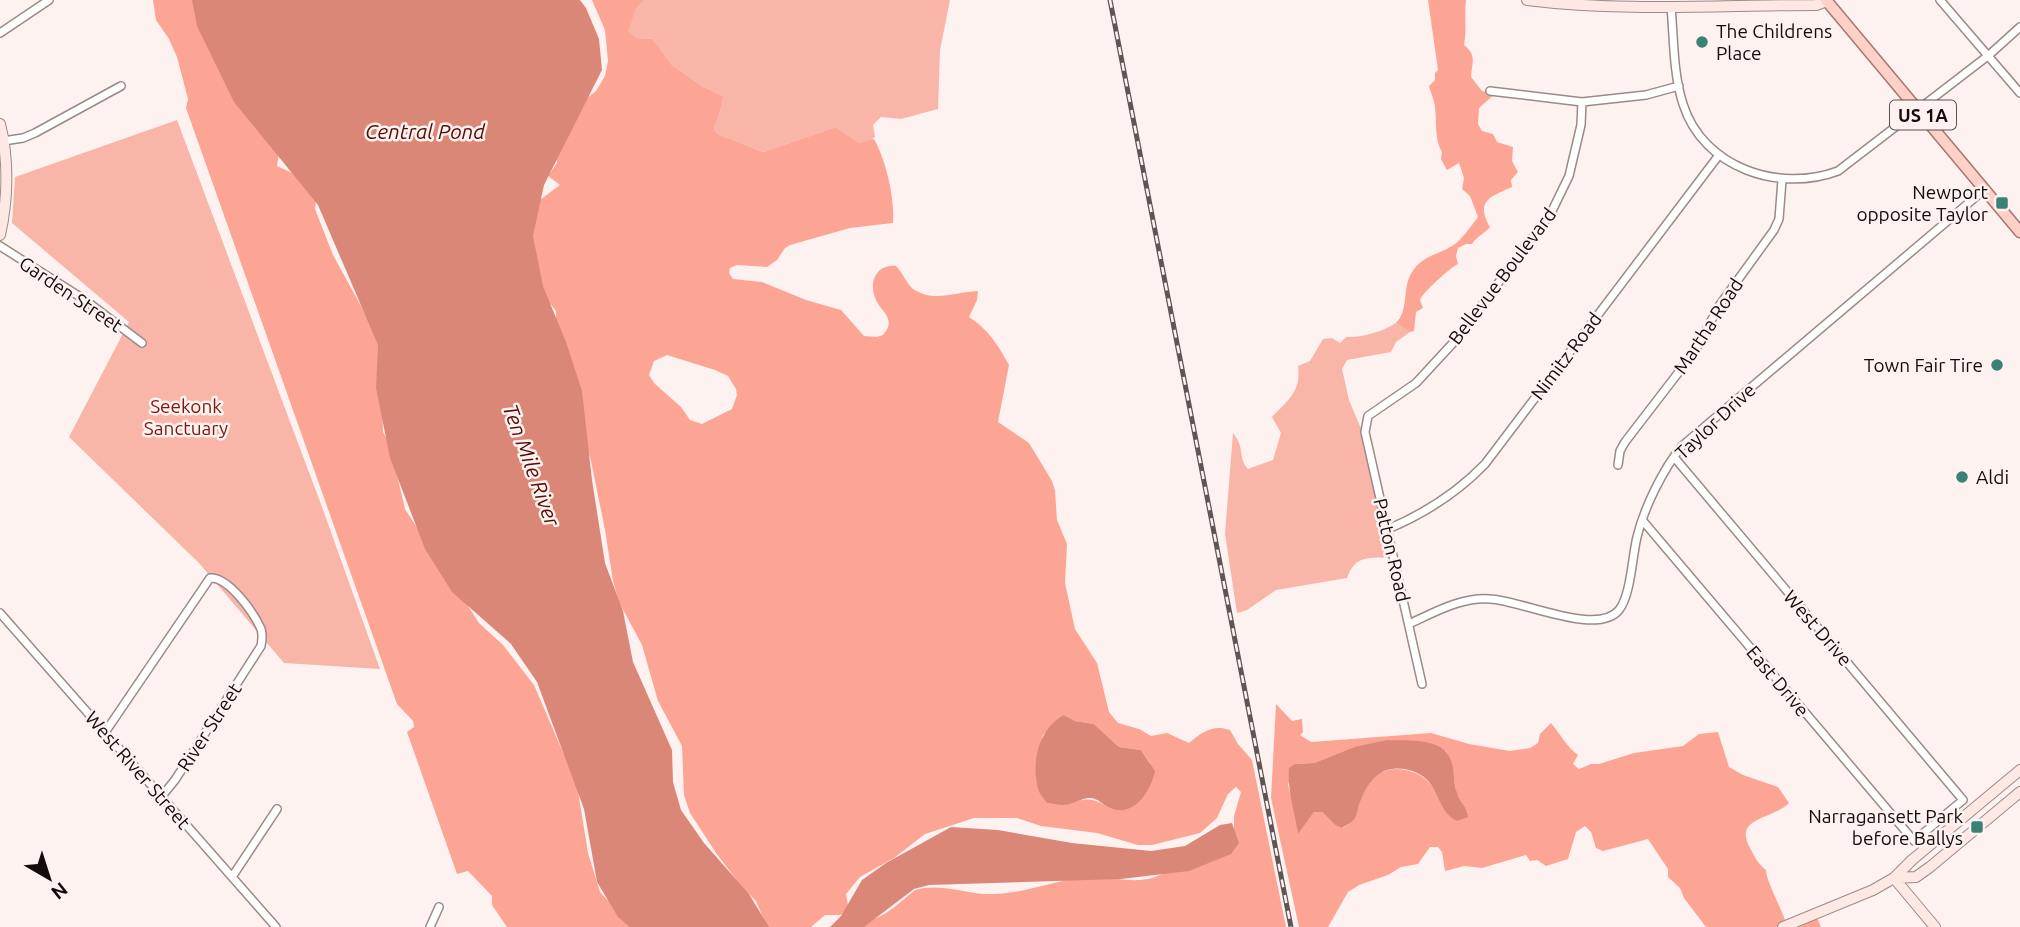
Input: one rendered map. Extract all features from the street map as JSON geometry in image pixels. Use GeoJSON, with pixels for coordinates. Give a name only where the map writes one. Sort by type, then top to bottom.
{"type":"FeatureCollection","features":[{"type":"Feature","properties":{"kind":"main road","name":"US 1A"},"geometry":{"type":"LineString","coordinates":[[1826,1],[2020,232]]}},
{"type":"Feature","properties":{"kind":"street"},"geometry":{"type":"LineString","coordinates":[[0,33],[49,0]]}},
{"type":"Feature","properties":{"kind":"street"},"geometry":{"type":"LineString","coordinates":[[1527,0],[1671,7],[1816,5],[1826,1]]}},
{"type":"Feature","properties":{"kind":"street"},"geometry":{"type":"LineString","coordinates":[[1940,0],[2020,93]]}},
{"type":"Feature","properties":{"kind":"street"},"geometry":{"type":"LineString","coordinates":[[1671,7],[1679,86],[1690,122],[1704,142],[1727,161],[1755,174],[1782,180],[1810,179],[1838,171],[1989,55],[2020,27]]}},
{"type":"Feature","properties":{"kind":"street"},"geometry":{"type":"LineString","coordinates":[[3,141],[35,133],[121,86]]}},
{"type":"Feature","properties":{"kind":"street"},"geometry":{"type":"LineString","coordinates":[[1490,91],[1582,102],[1646,95],[1679,86]]}},
{"type":"Feature","properties":{"kind":"street","name":"Bellevue Boulevard"},"geometry":{"type":"LineString","coordinates":[[1368,416],[1416,383],[1433,367],[1551,214],[1569,176],[1581,125],[1582,102]]}},
{"type":"Feature","properties":{"kind":"street"},"geometry":{"type":"LineString","coordinates":[[0,124],[5,204],[0,235]]}},
{"type":"Feature","properties":{"kind":"street","name":"Nimitz Road"},"geometry":{"type":"LineString","coordinates":[[1388,529],[1435,506],[1485,464],[1719,155]]}},
{"type":"Feature","properties":{"kind":"street","name":"Martha Road"},"geometry":{"type":"LineString","coordinates":[[1618,465],[1620,451],[1625,442],[1695,351],[1719,306],[1774,230],[1779,219],[1782,180]]}},
{"type":"Feature","properties":{"kind":"street","name":"Taylor Drive"},"geometry":{"type":"LineString","coordinates":[[1409,624],[1474,598],[1499,599],[1591,621],[1612,616],[1620,609],[1626,596],[1637,535],[1674,457],[1682,446],[1984,190]]}},
{"type":"Feature","properties":{"kind":"street","name":"Garden Street"},"geometry":{"type":"LineString","coordinates":[[0,246],[85,300],[142,343]]}},
{"type":"Feature","properties":{"kind":"street","name":"Patton Road"},"geometry":{"type":"LineString","coordinates":[[1368,416],[1365,432],[1422,684]]}},
{"type":"Feature","properties":{"kind":"street","name":"West Drive"},"geometry":{"type":"LineString","coordinates":[[1674,457],[1963,800],[1914,841]]}},
{"type":"Feature","properties":{"kind":"street","name":"East Drive"},"geometry":{"type":"LineString","coordinates":[[1643,521],[1914,841]]}},
{"type":"Feature","properties":{"kind":"street","name":"River Street"},"geometry":{"type":"LineString","coordinates":[[106,731],[209,578],[215,577],[227,584],[253,615],[262,638],[255,657],[162,796]]}},
{"type":"Feature","properties":{"kind":"street","name":"West River Street"},"geometry":{"type":"LineString","coordinates":[[0,612],[276,927]]}},
{"type":"Feature","properties":{"kind":"street"},"geometry":{"type":"LineString","coordinates":[[1783,927],[1873,890],[1894,878],[2020,770]]}},
{"type":"Feature","properties":{"kind":"street"},"geometry":{"type":"LineString","coordinates":[[1894,878],[1916,877],[2020,792]]}},
{"type":"Feature","properties":{"kind":"street"},"geometry":{"type":"LineString","coordinates":[[232,877],[277,809]]}},
{"type":"Feature","properties":{"kind":"street"},"geometry":{"type":"LineString","coordinates":[[1894,878],[1935,927]]}},
{"type":"Feature","properties":{"kind":"street"},"geometry":{"type":"LineString","coordinates":[[430,927],[439,907]]}},
{"type":"Feature","properties":{"kind":"green space"},"geometry":{"type":"Polygon","coordinates":[[[644,0],[950,0],[940,50],[938,109],[901,119],[881,117],[873,125],[875,137],[870,141],[859,143],[836,127],[763,152],[718,134],[714,129],[723,96],[702,86],[672,65],[653,39],[637,38],[627,31],[636,9],[644,0]]]}},
{"type":"Feature","properties":{"kind":"green space","name":"Seekonk Sanctuary"},"geometry":{"type":"Polygon","coordinates":[[[177,120],[380,669],[284,663],[199,563],[69,437],[129,322],[12,223],[15,177],[177,120]]]}},
{"type":"Feature","properties":{"kind":"green space"},"geometry":{"type":"Polygon","coordinates":[[[1396,323],[1410,332],[1396,342],[1391,352],[1347,360],[1342,369],[1349,400],[1365,438],[1393,557],[1359,561],[1347,578],[1276,590],[1247,610],[1237,613],[1225,534],[1233,433],[1248,469],[1273,460],[1281,433],[1272,417],[1296,389],[1298,366],[1310,361],[1323,339],[1332,338],[1340,343],[1346,337],[1372,333],[1396,323]]]}},
{"type":"Feature","properties":{"kind":"shaded area"},"geometry":{"type":"Polygon","coordinates":[[[153,0],[196,0],[280,147],[277,166],[317,190],[315,209],[333,255],[381,348],[383,432],[390,445],[405,509],[479,623],[503,645],[534,685],[577,785],[588,853],[600,892],[612,905],[642,927],[507,927],[492,905],[492,896],[468,871],[457,874],[407,732],[414,727],[413,721],[397,704],[186,108],[188,99],[177,57],[156,20],[153,0]]]}},
{"type":"Feature","properties":{"kind":"shaded area"},"geometry":{"type":"Polygon","coordinates":[[[592,0],[644,0],[636,9],[628,31],[637,38],[653,39],[672,65],[702,86],[723,96],[714,129],[718,134],[763,152],[836,127],[859,143],[874,139],[889,180],[893,223],[850,228],[790,245],[767,267],[737,265],[730,268],[729,273],[733,279],[762,282],[806,300],[841,310],[864,336],[877,337],[883,335],[889,324],[876,300],[873,287],[876,276],[883,268],[896,266],[913,289],[929,295],[945,296],[978,291],[969,317],[992,338],[1009,365],[998,422],[1029,443],[1052,481],[1057,520],[1067,544],[1065,583],[1075,629],[1097,663],[1109,712],[1118,723],[1139,729],[1151,736],[1167,733],[1189,743],[1208,730],[1230,730],[1252,760],[1286,927],[846,927],[876,918],[891,910],[915,890],[925,888],[994,894],[1084,877],[1132,880],[1157,876],[1234,833],[1234,816],[1241,792],[1236,787],[1228,794],[1217,818],[1200,833],[1152,845],[1138,845],[1097,833],[1041,826],[1017,818],[974,818],[925,834],[894,858],[860,877],[846,894],[849,911],[840,915],[825,915],[811,927],[767,927],[756,901],[716,853],[690,813],[684,795],[682,746],[658,701],[642,645],[619,602],[613,581],[591,461],[556,328],[556,311],[525,271],[533,205],[560,185],[548,176],[557,163],[556,147],[582,102],[596,91],[605,76],[608,61],[605,30],[592,0]],[[667,355],[654,361],[649,375],[654,383],[681,407],[690,420],[702,424],[732,409],[737,395],[728,376],[667,355]],[[1064,715],[1043,735],[1036,765],[1064,805],[1088,800],[1112,809],[1150,763],[1141,750],[1119,747],[1094,724],[1075,721],[1064,715]]]}},
{"type":"Feature","properties":{"kind":"shaded area"},"geometry":{"type":"Polygon","coordinates":[[[1428,0],[1466,0],[1464,45],[1472,56],[1471,77],[1482,91],[1496,93],[1479,108],[1478,124],[1482,131],[1493,134],[1497,142],[1513,147],[1512,161],[1518,172],[1511,180],[1512,187],[1487,201],[1484,211],[1490,227],[1472,244],[1458,248],[1458,264],[1437,280],[1422,297],[1420,300],[1423,308],[1416,312],[1414,331],[1410,332],[1396,323],[1403,312],[1412,272],[1425,259],[1456,243],[1478,217],[1470,196],[1462,189],[1464,178],[1459,163],[1447,170],[1441,159],[1435,105],[1429,86],[1435,80],[1438,70],[1428,0]]]}},
{"type":"Feature","properties":{"kind":"shaded area"},"geometry":{"type":"Polygon","coordinates":[[[1276,704],[1292,721],[1302,719],[1303,732],[1300,735],[1311,742],[1431,733],[1469,744],[1510,751],[1530,748],[1538,743],[1540,734],[1551,723],[1578,755],[1573,764],[1579,769],[1634,753],[1683,746],[1699,734],[1718,732],[1729,767],[1743,775],[1778,787],[1789,803],[1750,825],[1746,838],[1757,860],[1766,870],[1786,923],[1816,915],[1821,927],[1706,927],[1684,898],[1680,888],[1668,877],[1668,869],[1648,839],[1603,851],[1596,848],[1591,832],[1585,826],[1576,832],[1568,859],[1546,866],[1537,860],[1530,861],[1526,855],[1482,868],[1464,866],[1445,871],[1442,852],[1438,847],[1430,847],[1418,864],[1401,867],[1348,892],[1328,927],[1299,927],[1271,798],[1276,704]],[[1354,747],[1314,763],[1295,764],[1288,785],[1298,833],[1314,812],[1322,812],[1335,825],[1343,828],[1355,817],[1360,801],[1372,781],[1383,772],[1397,769],[1425,778],[1443,807],[1468,813],[1456,792],[1451,760],[1446,751],[1354,747]]]}},
{"type":"Feature","properties":{"kind":"water","name":"Central Pond"},"geometry":{"type":"Polygon","coordinates":[[[192,0],[580,0],[586,8],[599,39],[602,70],[544,185],[533,236],[543,286],[582,391],[605,563],[623,611],[633,662],[672,750],[673,782],[681,810],[704,843],[749,894],[769,927],[630,927],[618,917],[597,882],[584,809],[537,682],[511,644],[452,592],[425,549],[390,458],[376,388],[378,345],[318,205],[234,102],[197,26],[192,0]]]}},
{"type":"Feature","properties":{"kind":"water"},"geometry":{"type":"Polygon","coordinates":[[[1064,715],[1075,721],[1094,724],[1119,747],[1141,750],[1155,771],[1150,787],[1134,806],[1119,810],[1090,798],[1061,805],[1047,803],[1040,794],[1036,779],[1039,747],[1048,728],[1064,715]]]}},
{"type":"Feature","properties":{"kind":"water"},"geometry":{"type":"Polygon","coordinates":[[[1387,740],[1433,744],[1447,753],[1452,764],[1457,793],[1468,817],[1457,821],[1449,815],[1425,778],[1396,768],[1382,772],[1371,781],[1363,794],[1355,818],[1342,828],[1322,812],[1314,812],[1298,834],[1290,793],[1289,768],[1295,764],[1314,763],[1354,747],[1387,740]]]}},
{"type":"Feature","properties":{"kind":"water"},"geometry":{"type":"Polygon","coordinates":[[[1232,823],[1239,843],[1231,854],[1189,871],[1121,879],[929,885],[914,889],[864,927],[830,927],[841,916],[862,880],[886,863],[951,827],[998,830],[1072,843],[1151,851],[1185,846],[1220,825],[1232,823]]]}},
{"type":"Feature","properties":{"kind":"railway"},"geometry":{"type":"LineString","coordinates":[[1110,0],[1291,927]]}},
{"type":"Feature","properties":{"kind":"place","name":"The Childrens Place"},"geometry":{"type":"Point","coordinates":[1702,42]}},
{"type":"Feature","properties":{"kind":"place","name":"Newport opposite Taylor"},"geometry":{"type":"Point","coordinates":[2002,203]}},
{"type":"Feature","properties":{"kind":"place","name":"Town Fair Tire"},"geometry":{"type":"Point","coordinates":[1997,365]}},
{"type":"Feature","properties":{"kind":"place","name":"Aldi"},"geometry":{"type":"Point","coordinates":[1962,477]}},
{"type":"Feature","properties":{"kind":"place","name":"Narragansett Park before Ballys"},"geometry":{"type":"Point","coordinates":[1977,827]}},
{"type":"Feature","properties":{"kind":"water label","name":"Ten Mile River"},"geometry":{"type":"Point","coordinates":[532,465]}}]}
